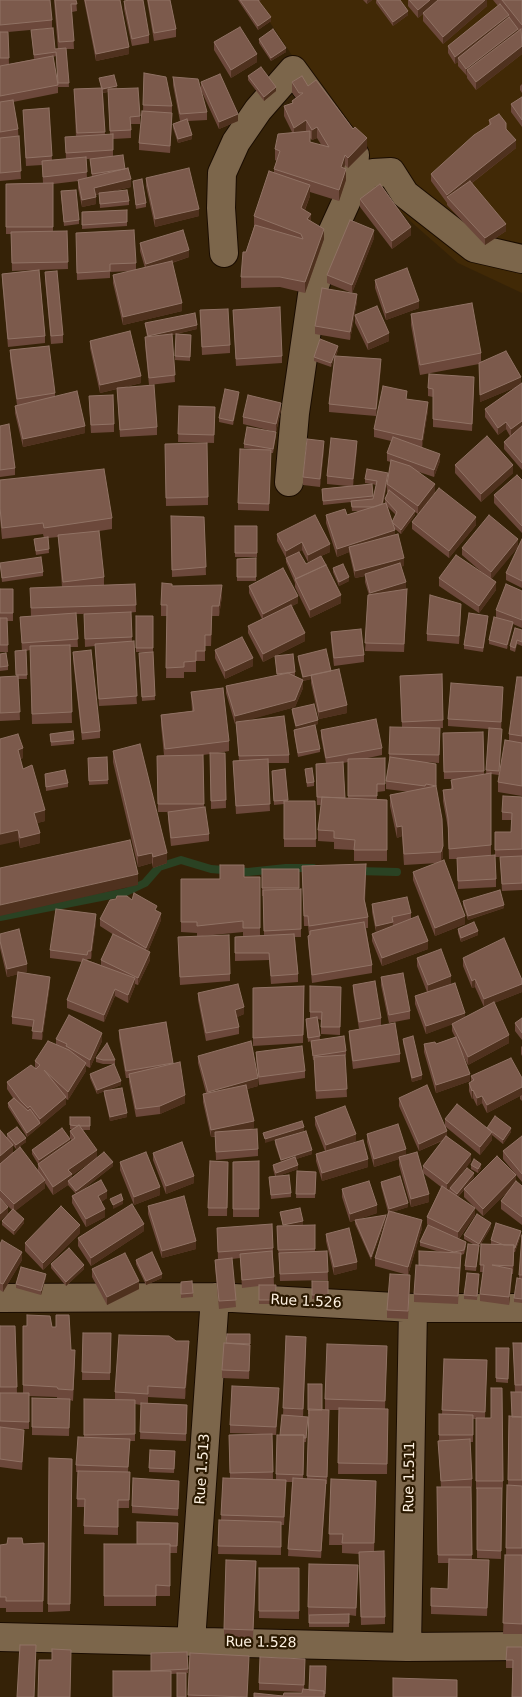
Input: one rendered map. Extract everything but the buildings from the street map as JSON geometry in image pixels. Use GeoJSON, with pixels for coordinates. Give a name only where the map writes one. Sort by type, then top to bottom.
{"type":"FeatureCollection","features":[{"type":"Feature","properties":{"kind":"street"},"geometry":{"type":"LineString","coordinates":[[224,253],[221,208],[222,173],[236,142],[252,118],[293,70],[355,155],[352,189],[331,235],[312,296],[295,413],[288,482]]}},
{"type":"Feature","properties":{"kind":"street"},"geometry":{"type":"LineString","coordinates":[[352,189],[374,173],[391,172],[405,194],[474,248],[522,259]]}},
{"type":"Feature","properties":{"kind":"street","name":"Rue 1.526"},"geometry":{"type":"LineString","coordinates":[[0,1298],[215,1297],[413,1308],[522,1308]]}},
{"type":"Feature","properties":{"kind":"street","name":"Rue 1.513"},"geometry":{"type":"LineString","coordinates":[[191,1641],[215,1297]]}},
{"type":"Feature","properties":{"kind":"street","name":"Rue 1.511"},"geometry":{"type":"LineString","coordinates":[[407,1647],[413,1308]]}},
{"type":"Feature","properties":{"kind":"street","name":"Rue 1.528"},"geometry":{"type":"LineString","coordinates":[[0,1637],[407,1647],[522,1646]]}},
{"type":"Feature","properties":{"kind":"shaded area"},"geometry":{"type":"Polygon","coordinates":[[[261,0],[522,0],[522,293],[458,263],[409,220],[373,180],[367,149],[316,91],[257,3],[261,0]]]}},
{"type":"Feature","properties":{"kind":"waterway"},"geometry":{"type":"LineString","coordinates":[[0,917],[126,892],[145,883],[159,867],[181,860],[211,869],[248,872],[286,868],[313,868]]}},
{"type":"Feature","properties":{"kind":"waterway"},"geometry":{"type":"LineString","coordinates":[[357,871],[397,872]]}}]}
